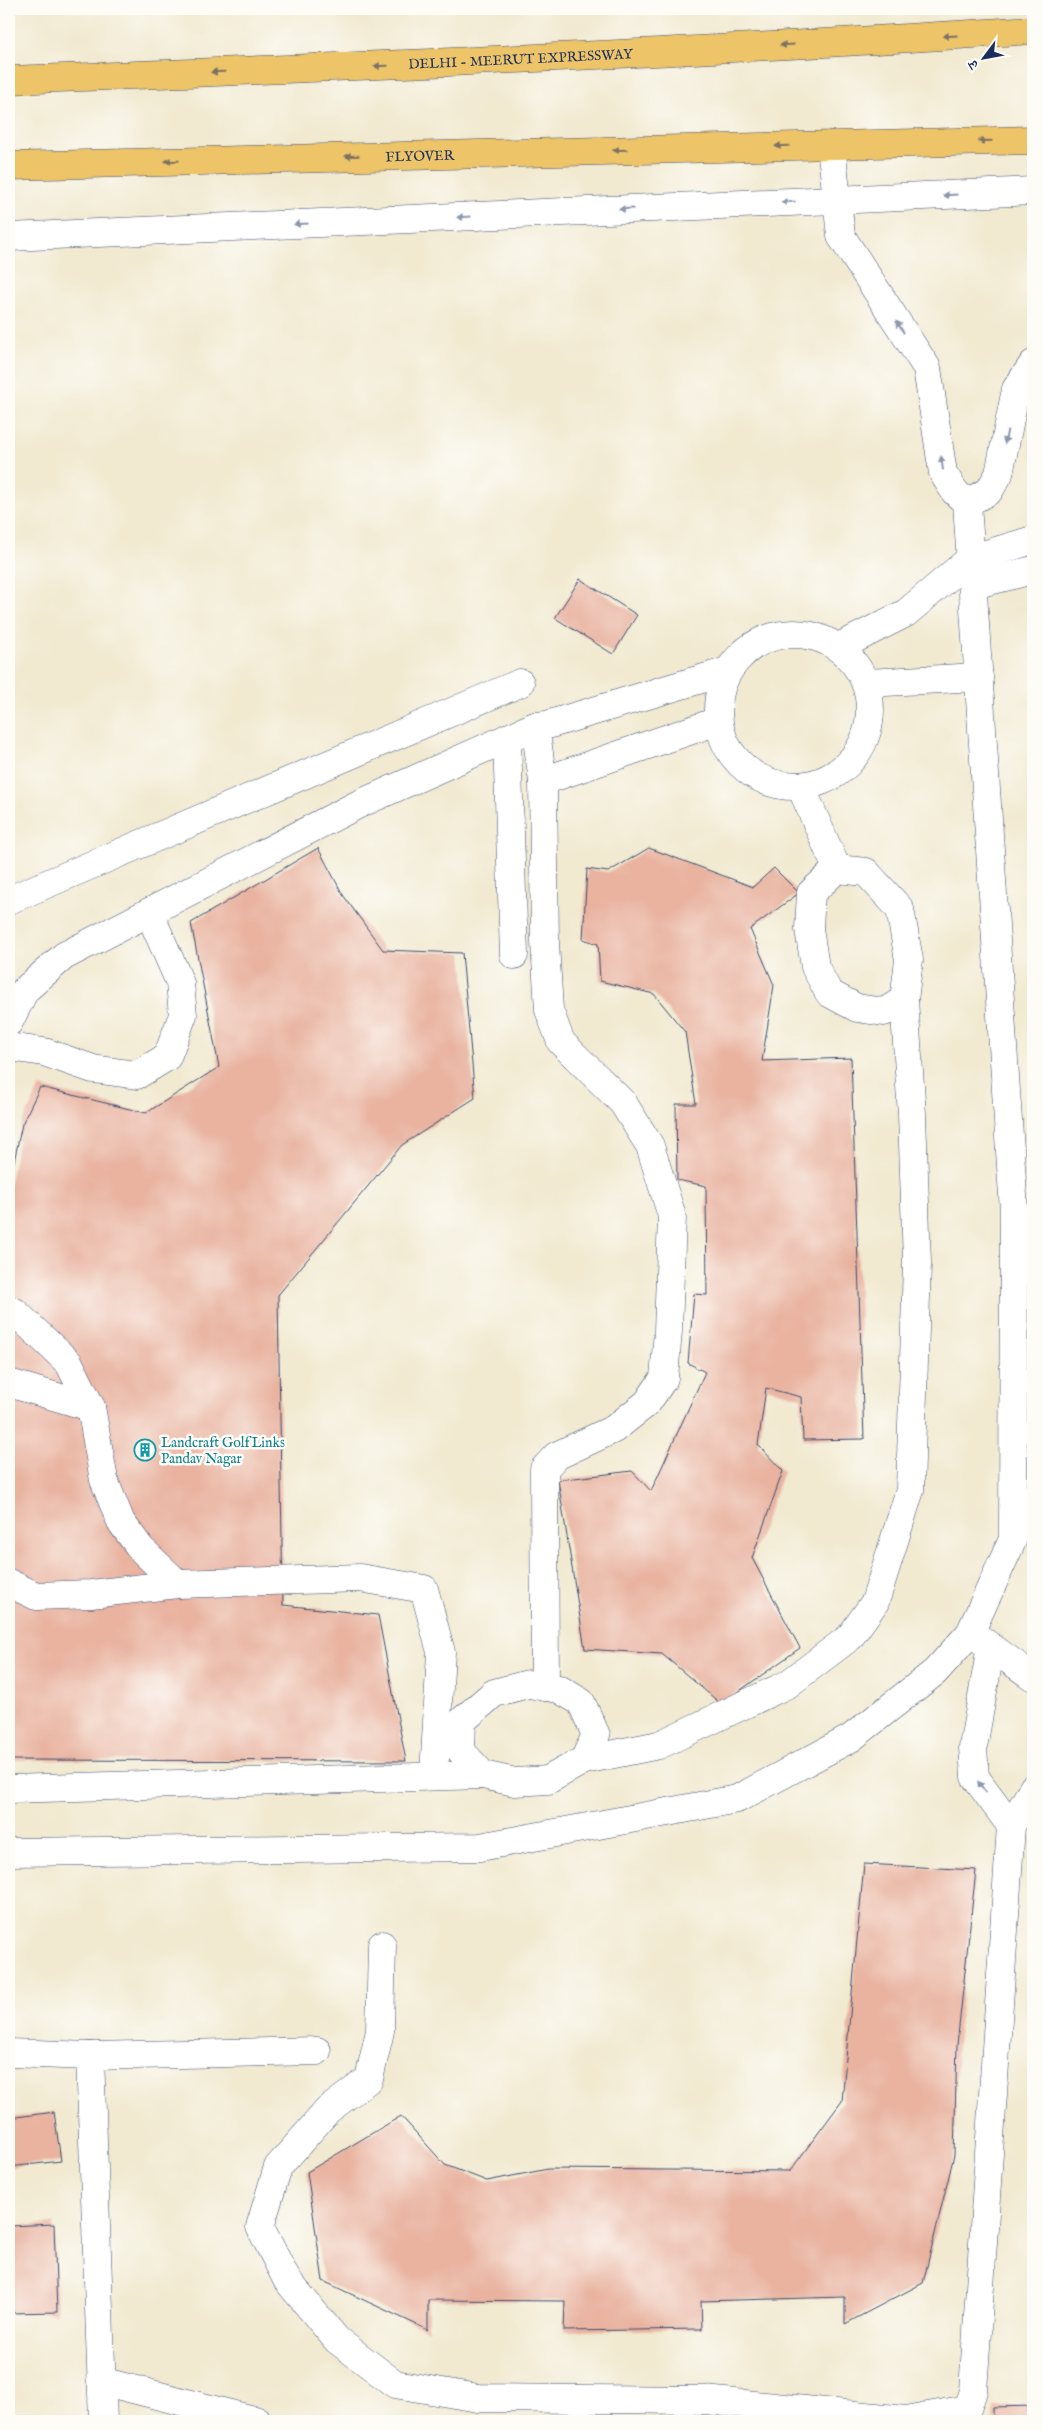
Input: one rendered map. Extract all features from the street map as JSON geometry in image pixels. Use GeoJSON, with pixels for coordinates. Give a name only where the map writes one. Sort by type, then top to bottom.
{"type":"FeatureCollection","features":[{"type":"Feature","properties":{"kind":"highway","name":"DELHI - MEERUT EXPRESSWAY"},"geometry":{"type":"LineString","coordinates":[[9,80],[411,65],[882,40],[1033,30]]}},
{"type":"Feature","properties":{"kind":"highway","name":"FLYOVER"},"geometry":{"type":"LineString","coordinates":[[9,166],[1033,140]]}},
{"type":"Feature","properties":{"kind":"street"},"geometry":{"type":"LineString","coordinates":[[831,145],[841,236],[927,368],[943,473],[955,492],[967,503],[1014,1211],[1013,1539],[981,1640],[973,1747],[975,1778],[1012,1826]]}},
{"type":"Feature","properties":{"kind":"street"},"geometry":{"type":"LineString","coordinates":[[9,237],[1033,191]]}},
{"type":"Feature","properties":{"kind":"street"},"geometry":{"type":"LineString","coordinates":[[967,503],[989,491],[999,474],[1016,389],[1033,364]]}},
{"type":"Feature","properties":{"kind":"street"},"geometry":{"type":"LineString","coordinates":[[839,647],[906,613],[970,558],[1033,540]]}},
{"type":"Feature","properties":{"kind":"street"},"geometry":{"type":"LineString","coordinates":[[973,586],[1033,570]]}},
{"type":"Feature","properties":{"kind":"street"},"geometry":{"type":"LineString","coordinates":[[790,632],[816,636],[839,647],[858,666],[869,690],[871,717],[865,742],[849,764],[827,780],[801,787],[779,785],[757,777],[738,762],[725,743],[718,721],[719,695],[728,671],[744,651],[766,638],[790,632]]}},
{"type":"Feature","properties":{"kind":"street"},"geometry":{"type":"LineString","coordinates":[[9,1022],[25,990],[64,956],[357,804],[535,726],[547,725],[728,671]]}},
{"type":"Feature","properties":{"kind":"street"},"geometry":{"type":"LineString","coordinates":[[866,683],[979,677]]}},
{"type":"Feature","properties":{"kind":"street"},"geometry":{"type":"LineString","coordinates":[[9,900],[520,683]]}},
{"type":"Feature","properties":{"kind":"street"},"geometry":{"type":"LineString","coordinates":[[543,782],[718,721]]}},
{"type":"Feature","properties":{"kind":"street"},"geometry":{"type":"LineString","coordinates":[[535,726],[543,782],[545,943],[548,1010],[561,1042],[623,1103],[650,1146],[672,1216],[668,1331],[664,1378],[647,1403],[614,1429],[556,1456],[544,1469],[546,1687]]}},
{"type":"Feature","properties":{"kind":"street"},"geometry":{"type":"LineString","coordinates":[[507,738],[514,955]]}},
{"type":"Feature","properties":{"kind":"street"},"geometry":{"type":"LineString","coordinates":[[801,787],[837,869]]}},
{"type":"Feature","properties":{"kind":"street"},"geometry":{"type":"LineString","coordinates":[[9,1789],[483,1774],[514,1782],[548,1780],[584,1760],[659,1745],[788,1684],[850,1637],[874,1602],[910,1490],[917,1264],[912,1114],[904,1000],[909,960],[900,909],[866,872],[837,869],[811,892],[809,929],[815,967],[829,993],[856,1008],[884,1012],[904,1000]]}},
{"type":"Feature","properties":{"kind":"street"},"geometry":{"type":"LineString","coordinates":[[9,1047],[44,1052],[93,1068],[137,1075],[167,1058],[183,1015],[180,983],[149,912]]}},
{"type":"Feature","properties":{"kind":"street"},"geometry":{"type":"LineString","coordinates":[[9,978],[38,979]]}},
{"type":"Feature","properties":{"kind":"street"},"geometry":{"type":"LineString","coordinates":[[9,1310],[15,1312],[69,1363],[91,1407],[104,1480],[121,1522],[141,1549],[178,1584]]}},
{"type":"Feature","properties":{"kind":"street"},"geometry":{"type":"LineString","coordinates":[[9,1384],[91,1407]]}},
{"type":"Feature","properties":{"kind":"street"},"geometry":{"type":"LineString","coordinates":[[9,1583],[36,1596],[91,1594],[178,1584],[360,1578],[424,1589],[441,1652],[434,1775]]}},
{"type":"Feature","properties":{"kind":"street"},"geometry":{"type":"LineString","coordinates":[[981,1640],[1033,1677]]}},
{"type":"Feature","properties":{"kind":"street"},"geometry":{"type":"LineString","coordinates":[[9,1852],[480,1847],[737,1800],[851,1738],[935,1672],[981,1640]]}},
{"type":"Feature","properties":{"kind":"street"},"geometry":{"type":"LineString","coordinates":[[483,1774],[461,1751],[462,1721],[494,1693],[528,1684],[559,1689],[581,1702],[596,1735],[584,1760]]}},
{"type":"Feature","properties":{"kind":"street"},"geometry":{"type":"LineString","coordinates":[[382,1945],[380,2031],[369,2079],[328,2110],[278,2167],[260,2227],[287,2280],[337,2340],[395,2384],[478,2398],[705,2400],[906,2420],[967,2409],[972,2391],[1012,1826],[1033,1788]]}},
{"type":"Feature","properties":{"kind":"street"},"geometry":{"type":"LineString","coordinates":[[9,2053],[90,2056],[317,2051]]}},
{"type":"Feature","properties":{"kind":"street"},"geometry":{"type":"LineString","coordinates":[[90,2056],[102,2421]]}},
{"type":"Feature","properties":{"kind":"street"},"geometry":{"type":"LineString","coordinates":[[101,2381],[258,2421]]}},
{"type":"Feature","properties":{"kind":"building"},"geometry":{"type":"Polygon","coordinates":[[[580,579],[637,615],[613,654],[555,618],[580,579]]]}},
{"type":"Feature","properties":{"kind":"building","name":"Landcraft GolfLinks Pandav Nagar"},"geometry":{"type":"Polygon","coordinates":[[[318,848],[343,895],[383,950],[462,953],[475,1098],[402,1145],[278,1295],[283,1605],[378,1615],[406,1761],[9,1760],[9,1185],[22,1124],[40,1087],[146,1113],[219,1067],[191,923],[318,848]]]}},
{"type":"Feature","properties":{"kind":"building"},"geometry":{"type":"Polygon","coordinates":[[[649,848],[753,887],[774,868],[799,893],[750,929],[774,985],[762,1061],[851,1058],[864,1439],[803,1440],[801,1397],[766,1388],[758,1445],[783,1471],[752,1558],[800,1648],[721,1704],[662,1654],[585,1649],[558,1480],[632,1471],[651,1491],[705,1372],[688,1363],[694,1294],[707,1295],[706,1186],[677,1180],[676,1104],[696,1104],[685,1032],[654,994],[600,981],[598,944],[583,939],[587,869],[608,872],[649,848]]]}},
{"type":"Feature","properties":{"kind":"building"},"geometry":{"type":"Polygon","coordinates":[[[864,1864],[976,1870],[957,2045],[954,2155],[923,2283],[845,2324],[845,2297],[701,2301],[702,2329],[564,2331],[565,2301],[428,2300],[428,2330],[323,2281],[307,2172],[401,2116],[445,2165],[487,2181],[548,2169],[790,2171],[842,2101],[864,1864]]]}},
{"type":"Feature","properties":{"kind":"building"},"geometry":{"type":"Polygon","coordinates":[[[54,2112],[61,2161],[9,2167],[9,2118],[54,2112]]]}},
{"type":"Feature","properties":{"kind":"building"},"geometry":{"type":"Polygon","coordinates":[[[54,2224],[57,2312],[9,2313],[9,2226],[54,2224]]]}},
{"type":"Feature","properties":{"kind":"building"},"geometry":{"type":"Polygon","coordinates":[[[1033,2406],[1033,2421],[993,2421],[993,2407],[1033,2406]]]}},
{"type":"Feature","properties":{"kind":"place","name":"Landcraft GolfLinks Pandav Nagar"},"geometry":{"type":"Point","coordinates":[145,1450]}}]}
